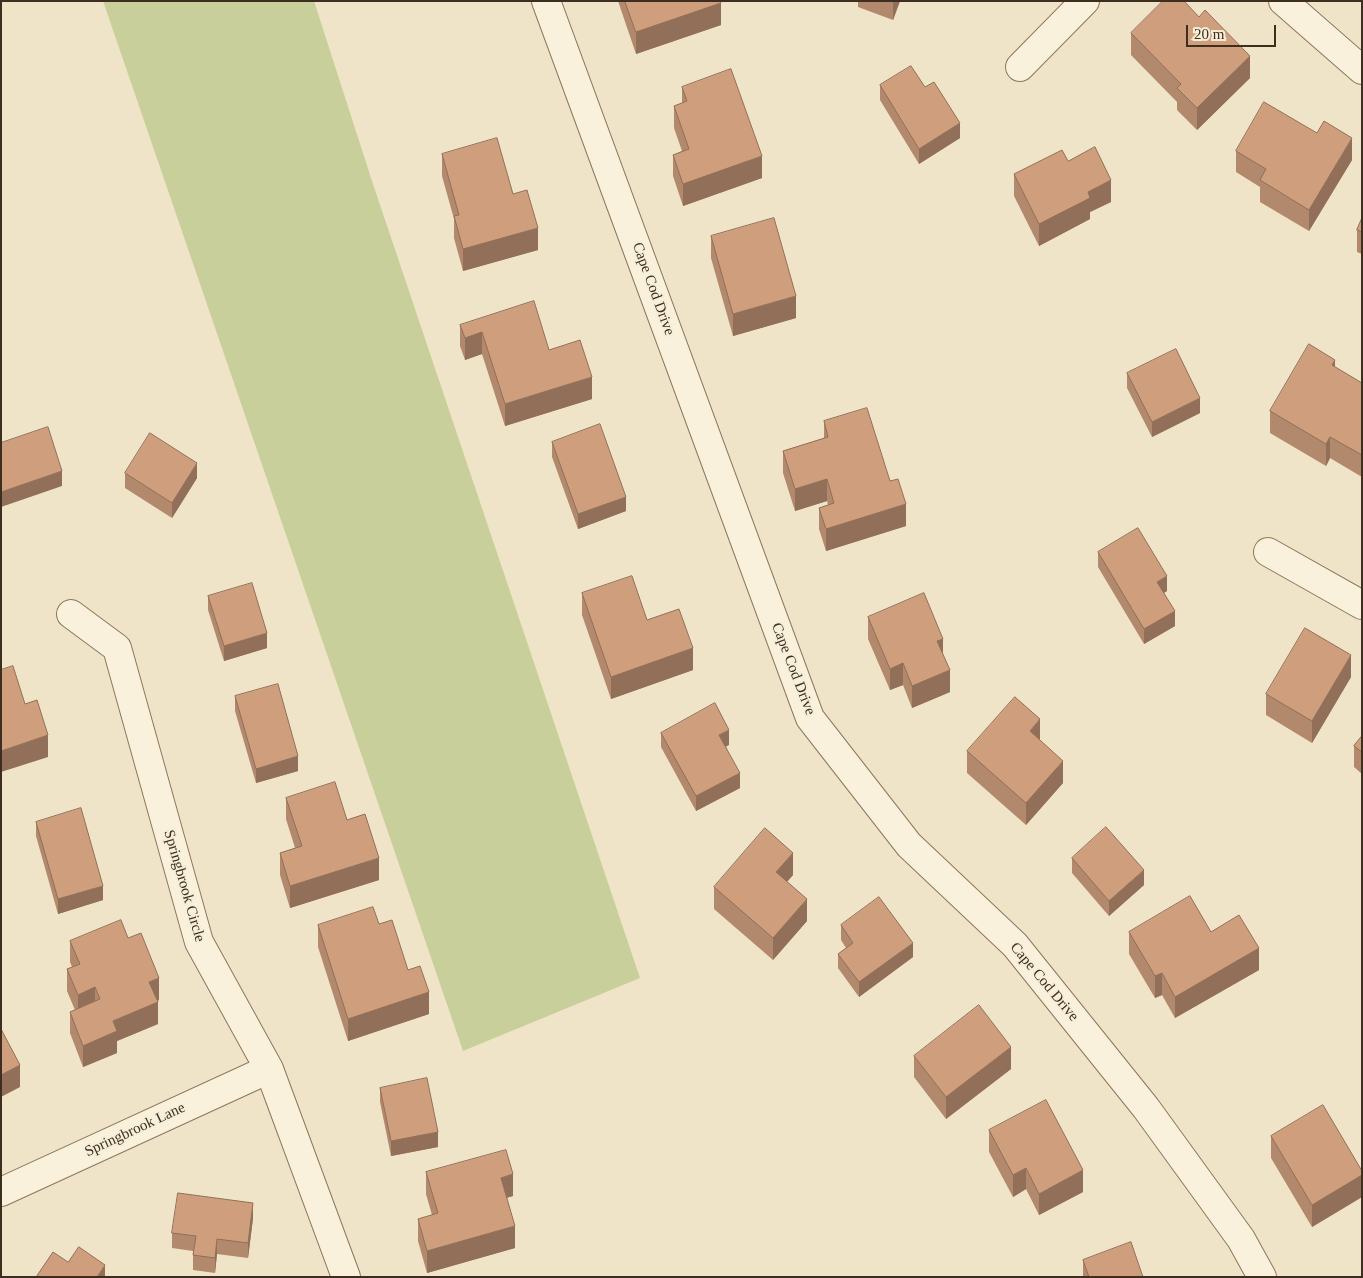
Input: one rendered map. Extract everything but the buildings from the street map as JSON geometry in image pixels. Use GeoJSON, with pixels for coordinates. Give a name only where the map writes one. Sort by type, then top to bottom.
{"type":"FeatureCollection","features":[{"type":"Feature","properties":{"kind":"street","name":"Cape Cod Drive"},"geometry":{"type":"LineString","coordinates":[[546,1],[810,718],[909,846],[1015,946],[1072,1015],[1146,1108],[1241,1240],[1262,1277]]}},
{"type":"Feature","properties":{"kind":"street"},"geometry":{"type":"LineString","coordinates":[[1020,67],[1085,1]]}},
{"type":"Feature","properties":{"kind":"street"},"geometry":{"type":"LineString","coordinates":[[1283,1],[1362,70]]}},
{"type":"Feature","properties":{"kind":"street"},"geometry":{"type":"LineString","coordinates":[[1268,552],[1362,605]]}},
{"type":"Feature","properties":{"kind":"street","name":"Springbrook Circle"},"geometry":{"type":"LineString","coordinates":[[71,614],[117,648],[199,942],[270,1069],[346,1277]]}},
{"type":"Feature","properties":{"kind":"street","name":"Springbrook Lane"},"geometry":{"type":"LineString","coordinates":[[1,1192],[270,1069]]}},
{"type":"Feature","properties":{"kind":"green space"},"geometry":{"type":"Polygon","coordinates":[[[103,1],[314,1],[372,181],[640,978],[463,1051],[103,1]]]}}]}
